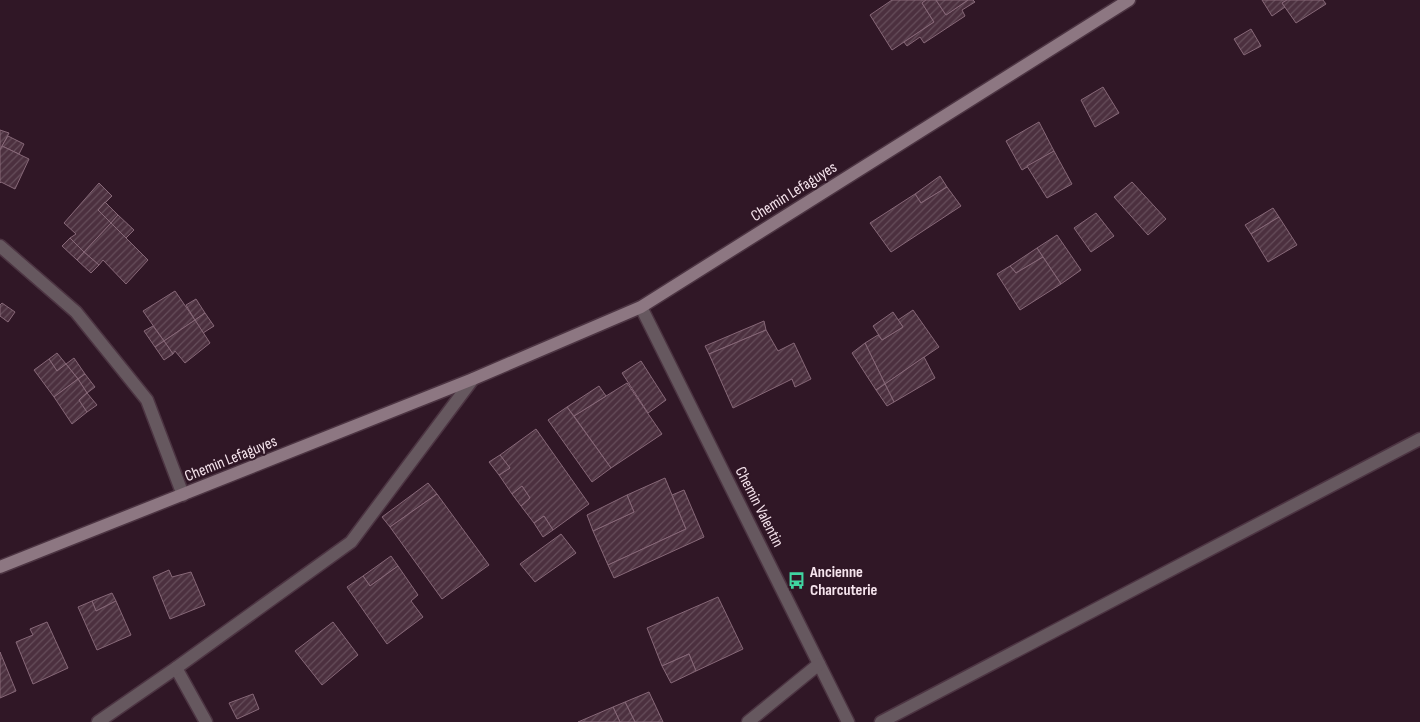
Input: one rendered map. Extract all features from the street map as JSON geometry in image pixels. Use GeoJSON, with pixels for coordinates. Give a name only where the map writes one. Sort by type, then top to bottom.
{"type":"FeatureCollection","features":[{"type":"Feature","properties":{"kind":"main road","name":"Chemin Lefaguyes"},"geometry":{"type":"LineString","coordinates":[[0,567],[473,380],[641,307],[1120,2]]}},
{"type":"Feature","properties":{"kind":"street"},"geometry":{"type":"LineString","coordinates":[[0,246],[76,312],[147,400],[183,495]]}},
{"type":"Feature","properties":{"kind":"street","name":"Chemin Valentin"},"geometry":{"type":"LineString","coordinates":[[641,307],[848,722]]}},
{"type":"Feature","properties":{"kind":"street","name":"Chemin Lefaguyes"},"geometry":{"type":"LineString","coordinates":[[98,722],[352,542],[473,380]]}},
{"type":"Feature","properties":{"kind":"street"},"geometry":{"type":"LineString","coordinates":[[882,722],[1420,439]]}},
{"type":"Feature","properties":{"kind":"street"},"geometry":{"type":"LineString","coordinates":[[748,722],[819,664]]}},
{"type":"Feature","properties":{"kind":"street"},"geometry":{"type":"LineString","coordinates":[[176,668],[206,722]]}},
{"type":"Feature","properties":{"kind":"building"},"geometry":{"type":"Polygon","coordinates":[[[892,0],[926,0],[922,3],[934,22],[892,50],[870,15],[892,0]]]}},
{"type":"Feature","properties":{"kind":"building"},"geometry":{"type":"Polygon","coordinates":[[[926,0],[936,0],[946,15],[968,0],[975,2],[962,10],[965,16],[924,43],[920,37],[907,46],[904,42],[934,22],[922,3],[926,0]]]}},
{"type":"Feature","properties":{"kind":"building"},"geometry":{"type":"Polygon","coordinates":[[[936,0],[968,0],[946,15],[936,0]]]}},
{"type":"Feature","properties":{"kind":"building"},"geometry":{"type":"Polygon","coordinates":[[[1262,0],[1287,0],[1282,3],[1285,7],[1272,16],[1262,0]]]}},
{"type":"Feature","properties":{"kind":"building"},"geometry":{"type":"Polygon","coordinates":[[[1287,0],[1323,0],[1326,4],[1296,23],[1282,3],[1287,0]]]}},
{"type":"Feature","properties":{"kind":"building"},"geometry":{"type":"Polygon","coordinates":[[[1251,29],[1261,46],[1244,55],[1234,39],[1251,29]]]}},
{"type":"Feature","properties":{"kind":"building"},"geometry":{"type":"Polygon","coordinates":[[[1103,87],[1119,113],[1095,127],[1081,100],[1103,87]]]}},
{"type":"Feature","properties":{"kind":"building"},"geometry":{"type":"Polygon","coordinates":[[[1039,122],[1054,151],[1022,170],[1006,141],[1039,122]]]}},
{"type":"Feature","properties":{"kind":"building"},"geometry":{"type":"Polygon","coordinates":[[[0,130],[9,133],[0,150],[0,130]]]}},
{"type":"Feature","properties":{"kind":"building"},"geometry":{"type":"Polygon","coordinates":[[[8,136],[24,144],[19,154],[2,146],[8,136]]]}},
{"type":"Feature","properties":{"kind":"building"},"geometry":{"type":"Polygon","coordinates":[[[2,146],[29,159],[15,189],[0,183],[0,150],[2,146]]]}},
{"type":"Feature","properties":{"kind":"building"},"geometry":{"type":"Polygon","coordinates":[[[1054,151],[1072,184],[1047,198],[1027,166],[1054,151]]]}},
{"type":"Feature","properties":{"kind":"building"},"geometry":{"type":"Polygon","coordinates":[[[940,176],[947,187],[921,203],[915,194],[940,176]]]}},
{"type":"Feature","properties":{"kind":"building"},"geometry":{"type":"Polygon","coordinates":[[[1132,182],[1166,219],[1148,235],[1114,197],[1132,182]]]}},
{"type":"Feature","properties":{"kind":"building"},"geometry":{"type":"Polygon","coordinates":[[[99,183],[112,196],[98,210],[111,223],[84,252],[70,238],[76,234],[64,223],[99,183]]]}},
{"type":"Feature","properties":{"kind":"building"},"geometry":{"type":"Polygon","coordinates":[[[947,187],[961,206],[891,252],[870,223],[915,194],[921,203],[947,187]]]}},
{"type":"Feature","properties":{"kind":"building"},"geometry":{"type":"Polygon","coordinates":[[[105,202],[118,215],[111,223],[98,210],[105,202]]]}},
{"type":"Feature","properties":{"kind":"building"},"geometry":{"type":"Polygon","coordinates":[[[1273,208],[1279,217],[1251,234],[1245,225],[1273,208]]]}},
{"type":"Feature","properties":{"kind":"building"},"geometry":{"type":"Polygon","coordinates":[[[1096,213],[1114,236],[1091,252],[1074,228],[1096,213]]]}},
{"type":"Feature","properties":{"kind":"building"},"geometry":{"type":"Polygon","coordinates":[[[118,215],[134,230],[126,238],[111,223],[118,215]]]}},
{"type":"Feature","properties":{"kind":"building"},"geometry":{"type":"Polygon","coordinates":[[[1279,217],[1297,245],[1268,262],[1251,234],[1279,217]]]}},
{"type":"Feature","properties":{"kind":"building"},"geometry":{"type":"Polygon","coordinates":[[[111,223],[148,260],[126,284],[103,260],[99,265],[84,252],[111,223]]]}},
{"type":"Feature","properties":{"kind":"building"},"geometry":{"type":"Polygon","coordinates":[[[1057,235],[1081,270],[1061,284],[1037,248],[1057,235]]]}},
{"type":"Feature","properties":{"kind":"building"},"geometry":{"type":"Polygon","coordinates":[[[70,238],[84,252],[77,260],[62,246],[70,238]]]}},
{"type":"Feature","properties":{"kind":"building"},"geometry":{"type":"Polygon","coordinates":[[[1037,248],[1043,257],[1016,273],[1010,266],[1037,248]]]}},
{"type":"Feature","properties":{"kind":"building"},"geometry":{"type":"Polygon","coordinates":[[[84,252],[99,265],[91,273],[77,260],[84,252]]]}},
{"type":"Feature","properties":{"kind":"building"},"geometry":{"type":"Polygon","coordinates":[[[1043,257],[1061,284],[1020,310],[997,274],[1010,266],[1016,273],[1043,257]]]}},
{"type":"Feature","properties":{"kind":"building"},"geometry":{"type":"Polygon","coordinates":[[[175,291],[195,320],[164,341],[143,311],[175,291]]]}},
{"type":"Feature","properties":{"kind":"building"},"geometry":{"type":"Polygon","coordinates":[[[196,299],[205,313],[195,320],[186,305],[196,299]]]}},
{"type":"Feature","properties":{"kind":"building"},"geometry":{"type":"Polygon","coordinates":[[[2,303],[15,312],[8,322],[0,316],[0,305],[2,303]]]}},
{"type":"Feature","properties":{"kind":"building"},"geometry":{"type":"Polygon","coordinates":[[[913,310],[939,347],[885,384],[865,343],[878,335],[882,340],[903,327],[898,320],[913,310]]]}},
{"type":"Feature","properties":{"kind":"building"},"geometry":{"type":"Polygon","coordinates":[[[893,312],[903,327],[882,340],[873,326],[893,312]]]}},
{"type":"Feature","properties":{"kind":"building"},"geometry":{"type":"Polygon","coordinates":[[[205,313],[214,326],[203,333],[195,320],[205,313]]]}},
{"type":"Feature","properties":{"kind":"building"},"geometry":{"type":"Polygon","coordinates":[[[195,320],[210,343],[185,363],[175,351],[173,354],[164,341],[195,320]]]}},
{"type":"Feature","properties":{"kind":"building"},"geometry":{"type":"Polygon","coordinates":[[[764,321],[766,330],[709,354],[705,346],[764,321]]]}},
{"type":"Feature","properties":{"kind":"building"},"geometry":{"type":"Polygon","coordinates":[[[153,326],[164,341],[155,347],[144,331],[153,326]]]}},
{"type":"Feature","properties":{"kind":"building"},"geometry":{"type":"Polygon","coordinates":[[[766,330],[778,351],[794,343],[811,379],[795,387],[792,379],[733,408],[709,354],[766,330]]]}},
{"type":"Feature","properties":{"kind":"building"},"geometry":{"type":"Polygon","coordinates":[[[164,341],[173,354],[164,360],[155,347],[164,341]]]}},
{"type":"Feature","properties":{"kind":"building"},"geometry":{"type":"Polygon","coordinates":[[[865,343],[885,384],[876,390],[852,353],[865,343]]]}},
{"type":"Feature","properties":{"kind":"building"},"geometry":{"type":"Polygon","coordinates":[[[57,353],[66,364],[57,371],[49,359],[57,353]]]}},
{"type":"Feature","properties":{"kind":"building"},"geometry":{"type":"Polygon","coordinates":[[[924,357],[935,378],[894,402],[885,384],[924,357]]]}},
{"type":"Feature","properties":{"kind":"building"},"geometry":{"type":"Polygon","coordinates":[[[74,358],[85,374],[78,379],[66,364],[74,358]]]}},
{"type":"Feature","properties":{"kind":"building"},"geometry":{"type":"Polygon","coordinates":[[[49,359],[57,371],[66,364],[78,379],[54,397],[34,370],[49,359]]]}},
{"type":"Feature","properties":{"kind":"building"},"geometry":{"type":"Polygon","coordinates":[[[641,361],[666,400],[648,413],[622,373],[641,361]]]}},
{"type":"Feature","properties":{"kind":"building"},"geometry":{"type":"Polygon","coordinates":[[[85,374],[95,387],[87,393],[78,379],[85,374]]]}},
{"type":"Feature","properties":{"kind":"building"},"geometry":{"type":"Polygon","coordinates":[[[78,379],[87,393],[79,400],[87,412],[72,424],[54,397],[78,379]]]}},
{"type":"Feature","properties":{"kind":"building"},"geometry":{"type":"Polygon","coordinates":[[[627,383],[662,434],[611,468],[574,416],[627,383]]]}},
{"type":"Feature","properties":{"kind":"building"},"geometry":{"type":"Polygon","coordinates":[[[885,384],[894,402],[887,406],[876,390],[885,384]]]}},
{"type":"Feature","properties":{"kind":"building"},"geometry":{"type":"Polygon","coordinates":[[[599,386],[606,396],[574,416],[567,407],[599,386]]]}},
{"type":"Feature","properties":{"kind":"building"},"geometry":{"type":"Polygon","coordinates":[[[87,393],[97,405],[87,412],[79,400],[87,393]]]}},
{"type":"Feature","properties":{"kind":"building"},"geometry":{"type":"Polygon","coordinates":[[[567,407],[611,468],[592,482],[548,420],[567,407]]]}},
{"type":"Feature","properties":{"kind":"building"},"geometry":{"type":"Polygon","coordinates":[[[536,429],[589,504],[553,530],[544,516],[534,523],[521,506],[530,498],[522,486],[512,494],[499,475],[510,468],[500,455],[536,429]]]}},
{"type":"Feature","properties":{"kind":"building"},"geometry":{"type":"Polygon","coordinates":[[[500,455],[510,468],[499,475],[489,462],[500,455]]]}},
{"type":"Feature","properties":{"kind":"building"},"geometry":{"type":"Polygon","coordinates":[[[665,478],[686,529],[608,565],[593,531],[634,512],[627,495],[665,478]]]}},
{"type":"Feature","properties":{"kind":"building"},"geometry":{"type":"Polygon","coordinates":[[[428,483],[437,494],[390,527],[382,517],[428,483]]]}},
{"type":"Feature","properties":{"kind":"building"},"geometry":{"type":"Polygon","coordinates":[[[522,486],[530,498],[521,506],[512,494],[522,486]]]}},
{"type":"Feature","properties":{"kind":"building"},"geometry":{"type":"Polygon","coordinates":[[[684,490],[704,537],[614,578],[608,565],[686,529],[672,495],[684,490]]]}},
{"type":"Feature","properties":{"kind":"building"},"geometry":{"type":"Polygon","coordinates":[[[437,494],[489,565],[442,599],[390,527],[437,494]]]}},
{"type":"Feature","properties":{"kind":"building"},"geometry":{"type":"Polygon","coordinates":[[[627,495],[634,512],[593,531],[587,515],[627,495]]]}},
{"type":"Feature","properties":{"kind":"building"},"geometry":{"type":"Polygon","coordinates":[[[544,516],[553,530],[543,537],[534,523],[544,516]]]}},
{"type":"Feature","properties":{"kind":"building"},"geometry":{"type":"Polygon","coordinates":[[[561,534],[576,553],[535,582],[520,564],[561,534]]]}},
{"type":"Feature","properties":{"kind":"building"},"geometry":{"type":"Polygon","coordinates":[[[391,556],[398,566],[370,586],[363,576],[391,556]]]}},
{"type":"Feature","properties":{"kind":"building"},"geometry":{"type":"Polygon","coordinates":[[[398,566],[418,595],[411,601],[423,617],[387,644],[347,587],[363,576],[370,586],[398,566]]]}},
{"type":"Feature","properties":{"kind":"building"},"geometry":{"type":"Polygon","coordinates":[[[169,570],[172,577],[191,572],[205,605],[170,619],[153,577],[169,570]]]}},
{"type":"Feature","properties":{"kind":"building"},"geometry":{"type":"Polygon","coordinates":[[[112,593],[116,601],[96,611],[92,601],[112,593]]]}},
{"type":"Feature","properties":{"kind":"building"},"geometry":{"type":"Polygon","coordinates":[[[718,597],[743,649],[696,671],[689,654],[662,666],[647,628],[718,597]]]}},
{"type":"Feature","properties":{"kind":"building"},"geometry":{"type":"Polygon","coordinates":[[[92,601],[96,611],[116,601],[131,635],[97,650],[78,607],[92,601]]]}},
{"type":"Feature","properties":{"kind":"building"},"geometry":{"type":"Polygon","coordinates":[[[47,622],[68,668],[33,684],[16,642],[33,635],[30,629],[47,622]]]}},
{"type":"Feature","properties":{"kind":"building"},"geometry":{"type":"Polygon","coordinates":[[[333,622],[358,655],[322,685],[295,651],[333,622]]]}},
{"type":"Feature","properties":{"kind":"building"},"geometry":{"type":"Polygon","coordinates":[[[0,652],[16,691],[0,698],[0,652]]]}},
{"type":"Feature","properties":{"kind":"building"},"geometry":{"type":"Polygon","coordinates":[[[689,654],[696,671],[671,683],[662,666],[689,654]]]}},
{"type":"Feature","properties":{"kind":"building"},"geometry":{"type":"Polygon","coordinates":[[[649,692],[663,722],[635,722],[625,702],[649,692]]]}},
{"type":"Feature","properties":{"kind":"building"},"geometry":{"type":"Polygon","coordinates":[[[253,694],[259,709],[237,719],[229,703],[253,694]]]}},
{"type":"Feature","properties":{"kind":"building"},"geometry":{"type":"Polygon","coordinates":[[[625,702],[635,722],[620,722],[613,707],[625,702]]]}},
{"type":"Feature","properties":{"kind":"building"},"geometry":{"type":"Polygon","coordinates":[[[613,707],[620,722],[578,722],[613,707]]]}},
{"type":"Feature","properties":{"kind":"place","name":"Ancienne Charcuterie"},"geometry":{"type":"Point","coordinates":[796,581]}}]}
